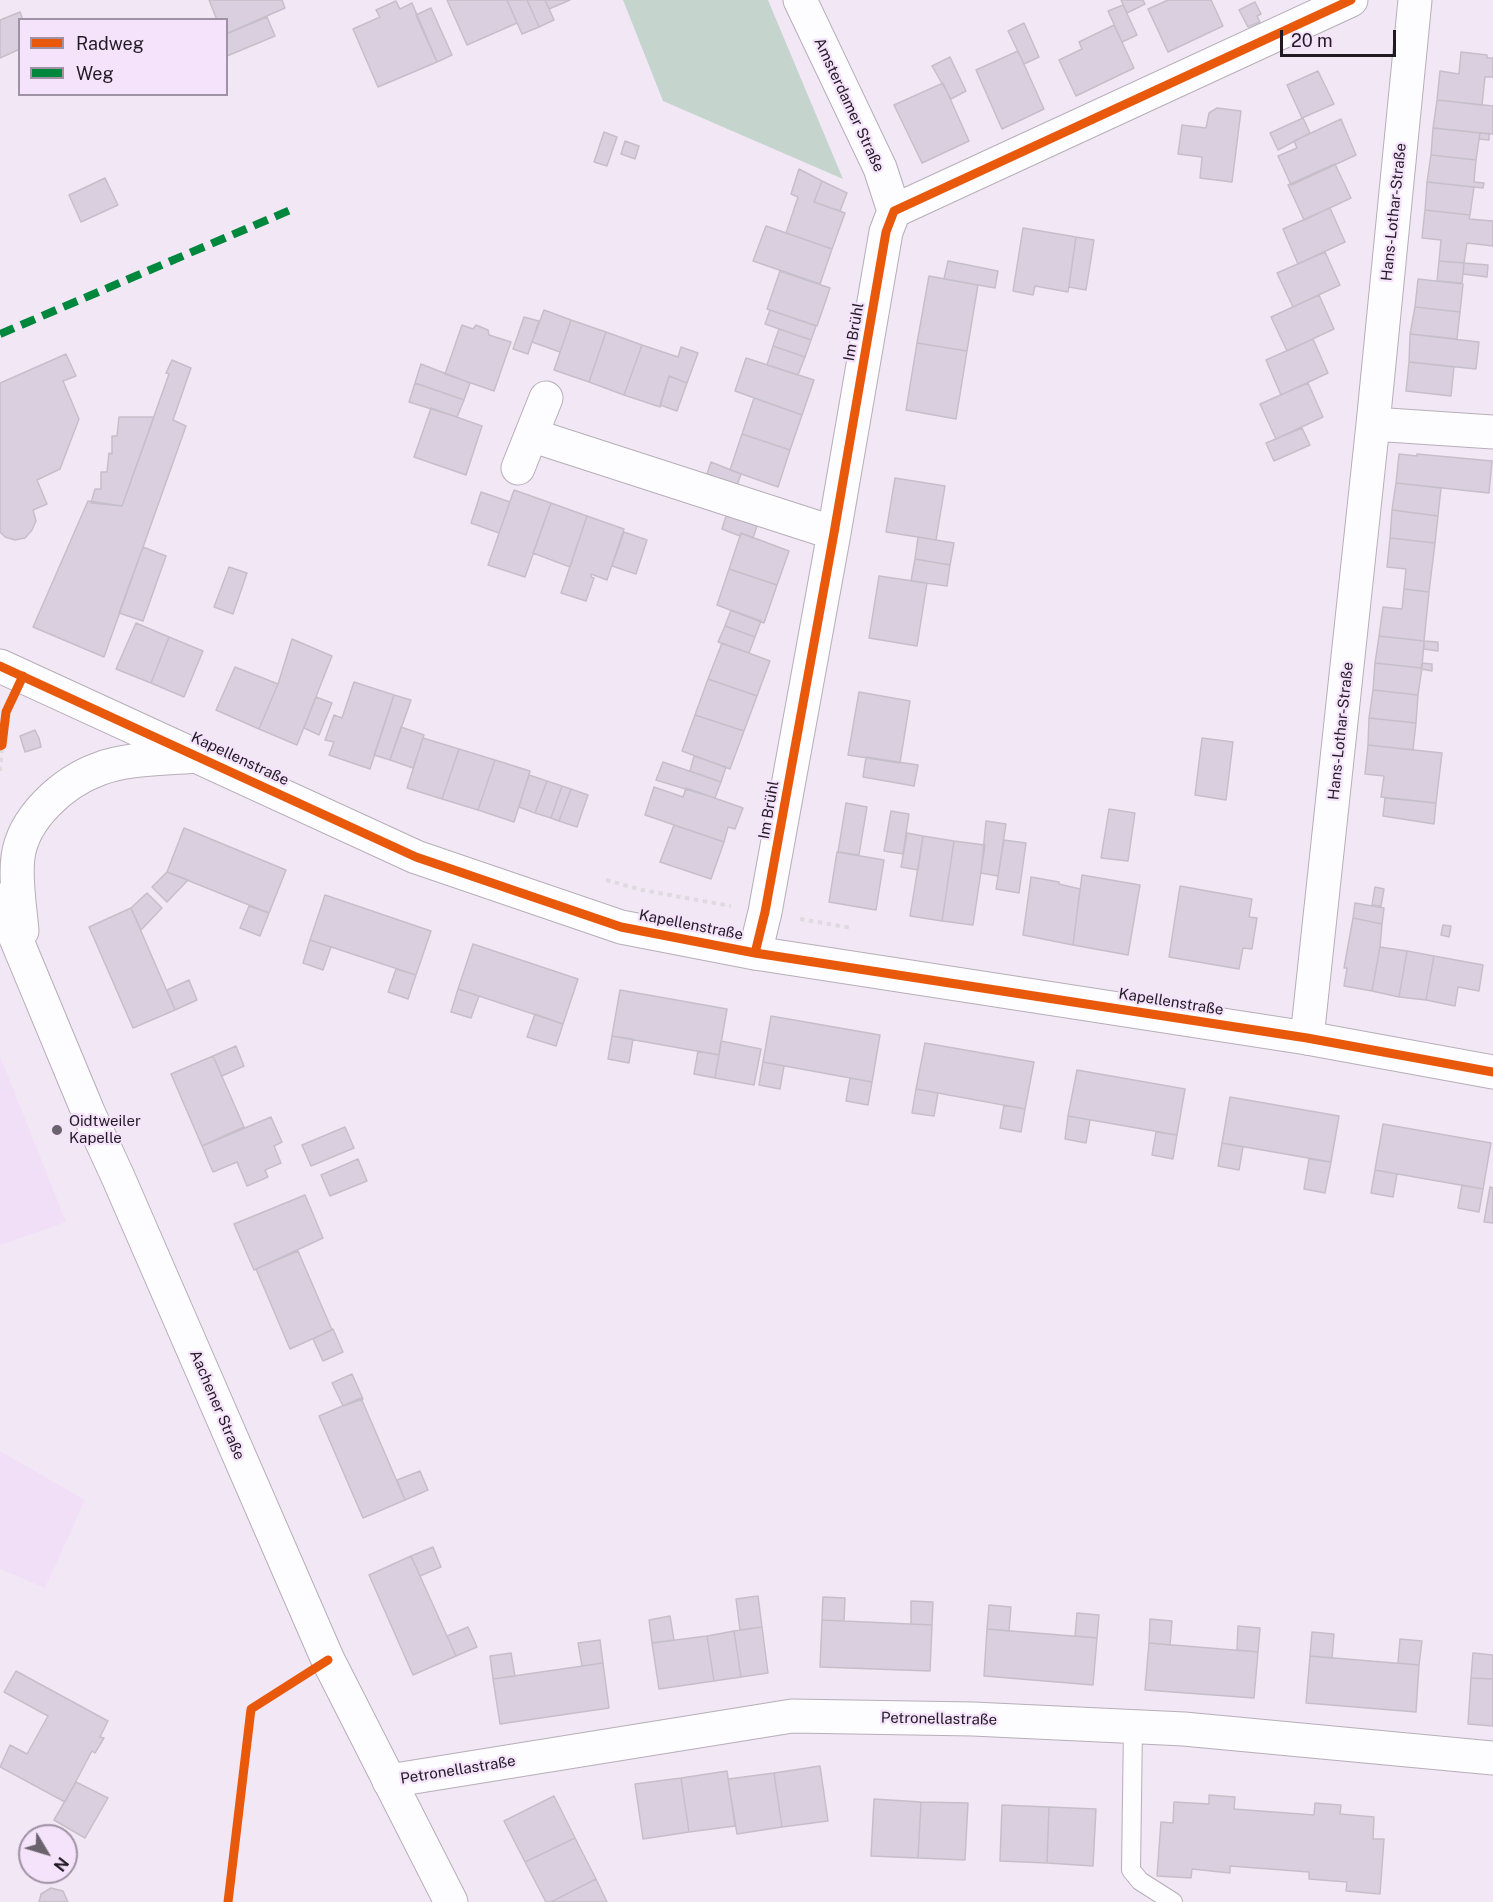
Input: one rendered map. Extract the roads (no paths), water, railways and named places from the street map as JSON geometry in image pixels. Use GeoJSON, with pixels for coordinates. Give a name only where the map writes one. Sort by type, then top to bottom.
{"type":"FeatureCollection","features":[{"type":"Feature","properties":{"kind":"street","name":"Amsterdamer Straße"},"geometry":{"type":"LineString","coordinates":[[800,0],[880,168],[894,211]]}},
{"type":"Feature","properties":{"kind":"street"},"geometry":{"type":"LineString","coordinates":[[894,211],[1351,0]]}},
{"type":"Feature","properties":{"kind":"street","name":"Hans-Lothar-Straße"},"geometry":{"type":"LineString","coordinates":[[1307,1038],[1373,424],[1415,0]]}},
{"type":"Feature","properties":{"kind":"street","name":"Im Brühl"},"geometry":{"type":"LineString","coordinates":[[756,953],[834,532],[886,232],[894,211]]}},
{"type":"Feature","properties":{"kind":"street"},"geometry":{"type":"LineString","coordinates":[[518,468],[546,398]]}},
{"type":"Feature","properties":{"kind":"street"},"geometry":{"type":"LineString","coordinates":[[1373,424],[1493,432]]}},
{"type":"Feature","properties":{"kind":"street"},"geometry":{"type":"LineString","coordinates":[[531,435],[834,532]]}},
{"type":"Feature","properties":{"kind":"street","name":"Kapellenstraße"},"geometry":{"type":"LineString","coordinates":[[0,666],[416,857],[621,927],[756,953],[1307,1038],[1493,1072]]}},
{"type":"Feature","properties":{"kind":"street"},"geometry":{"type":"LineString","coordinates":[[24,957],[18,856],[23,839],[35,816],[60,790],[99,768],[135,761],[197,756]]}},
{"type":"Feature","properties":{"kind":"street","name":"Aachener Straße"},"geometry":{"type":"LineString","coordinates":[[0,900],[89,1114],[328,1660],[451,1902]]}},
{"type":"Feature","properties":{"kind":"street","name":"Petronellastraße"},"geometry":{"type":"LineString","coordinates":[[389,1781],[792,1716],[973,1719],[1184,1729],[1493,1758]]}},
{"type":"Feature","properties":{"kind":"lane"},"geometry":{"type":"LineString","coordinates":[[1134,1727],[1131,1870],[1140,1881],[1173,1902]]}},
{"type":"Feature","properties":{"kind":"place","name":"Oidtweiler Kapelle"},"geometry":{"type":"Point","coordinates":[57,1130]}}]}
